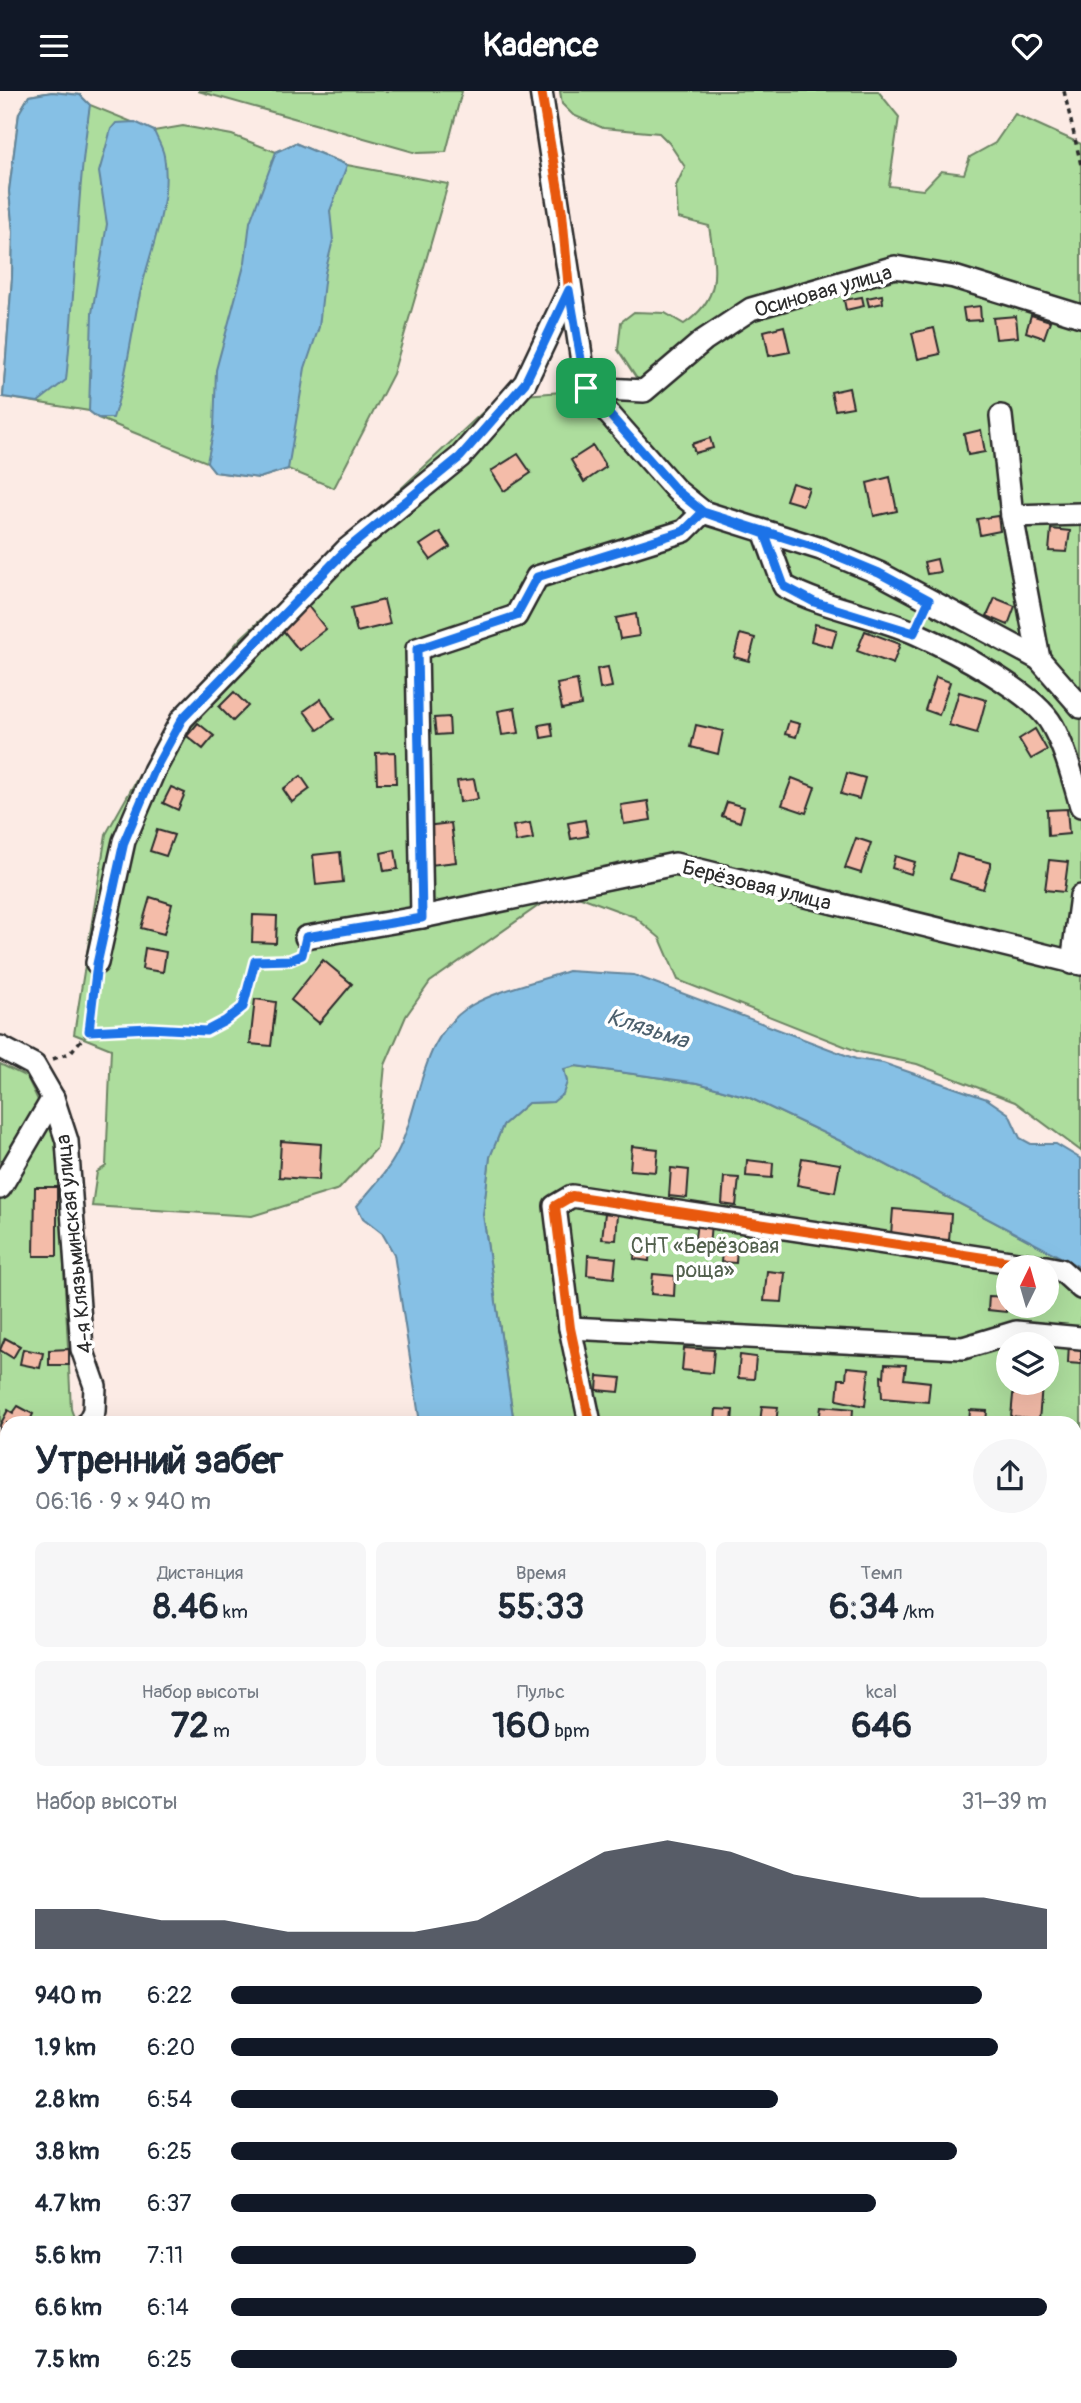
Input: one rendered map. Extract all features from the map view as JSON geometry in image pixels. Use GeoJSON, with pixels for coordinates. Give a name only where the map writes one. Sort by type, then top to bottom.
{"type":"FeatureCollection","features":[{"type":"Feature","properties":{"kind":"street"},"geometry":{"type":"LineString","coordinates":[[541,91],[562,213],[569,290],[586,388],[676,490],[703,512],[765,534],[821,549],[879,573],[1039,659],[1081,707]]}},
{"type":"Feature","properties":{"kind":"street","name":"Осиновая улица"},"geometry":{"type":"LineString","coordinates":[[586,388],[644,391],[704,340],[751,309],[895,267],[954,277],[1081,316]]}},
{"type":"Feature","properties":{"kind":"street"},"geometry":{"type":"LineString","coordinates":[[97,964],[124,842],[154,771],[182,719],[346,550],[460,457],[525,383],[569,290]]}},
{"type":"Feature","properties":{"kind":"street"},"geometry":{"type":"LineString","coordinates":[[1001,416],[1012,516],[1039,659]]}},
{"type":"Feature","properties":{"kind":"street"},"geometry":{"type":"LineString","coordinates":[[422,918],[417,649],[516,616],[537,577],[684,531],[703,512]]}},
{"type":"Feature","properties":{"kind":"street"},"geometry":{"type":"LineString","coordinates":[[1012,516],[1081,514]]}},
{"type":"Feature","properties":{"kind":"street"},"geometry":{"type":"LineString","coordinates":[[765,534],[784,586],[814,602],[914,633],[1017,688],[1051,722],[1067,758],[1081,806]]}},
{"type":"Feature","properties":{"kind":"street"},"geometry":{"type":"LineString","coordinates":[[914,633],[929,600]]}},
{"type":"Feature","properties":{"kind":"street"},"geometry":{"type":"LineString","coordinates":[[968,663],[985,628]]}},
{"type":"Feature","properties":{"kind":"street","name":"Берёзовая улица"},"geometry":{"type":"LineString","coordinates":[[306,937],[422,918],[675,864],[1076,963]]}},
{"type":"Feature","properties":{"kind":"street"},"geometry":{"type":"LineString","coordinates":[[1076,963],[1081,897]]}},
{"type":"Feature","properties":{"kind":"street"},"geometry":{"type":"LineString","coordinates":[[0,1047],[34,1065]]}},
{"type":"Feature","properties":{"kind":"street","name":"4-я Клязьминская улица"},"geometry":{"type":"LineString","coordinates":[[34,1065],[53,1098],[67,1141],[82,1349],[95,1386],[92,1416]]}},
{"type":"Feature","properties":{"kind":"street"},"geometry":{"type":"LineString","coordinates":[[0,1188],[53,1098]]}},
{"type":"Feature","properties":{"kind":"street"},"geometry":{"type":"LineString","coordinates":[[589,1416],[570,1328],[555,1206],[572,1196],[996,1260]]}},
{"type":"Feature","properties":{"kind":"street"},"geometry":{"type":"LineString","coordinates":[[1059,1270],[1081,1288]]}},
{"type":"Feature","properties":{"kind":"street"},"geometry":{"type":"LineString","coordinates":[[570,1328],[963,1348],[1016,1332],[1081,1338]]}},
{"type":"Feature","properties":{"kind":"path"},"geometry":{"type":"LineString","coordinates":[[1064,91],[1081,165]]}},
{"type":"Feature","properties":{"kind":"path"},"geometry":{"type":"LineString","coordinates":[[89,1031],[149,1028],[206,1031],[243,1007],[255,961],[290,960],[302,955],[306,937]]}},
{"type":"Feature","properties":{"kind":"path"},"geometry":{"type":"LineString","coordinates":[[34,1065],[70,1053],[89,1031],[97,964]]}},
{"type":"Feature","properties":{"kind":"green space"},"geometry":{"type":"Polygon","coordinates":[[[198,91],[462,91],[446,152],[417,153],[198,91]]]}},
{"type":"Feature","properties":{"kind":"green space"},"geometry":{"type":"Polygon","coordinates":[[[560,91],[878,91],[899,117],[889,186],[923,190],[941,171],[964,174],[970,157],[995,143],[1015,114],[1081,144],[1081,969],[676,871],[551,897],[430,982],[406,1016],[385,1065],[377,1148],[339,1189],[252,1216],[92,1206],[97,1172],[106,1166],[111,1049],[74,1034],[106,834],[173,715],[241,638],[499,397],[574,391],[647,394],[618,350],[621,322],[634,312],[665,313],[684,324],[697,314],[711,292],[714,268],[709,226],[678,218],[676,186],[685,167],[669,143],[659,133],[603,128],[573,115],[562,104],[560,91]]]}},
{"type":"Feature","properties":{"kind":"green space"},"geometry":{"type":"Polygon","coordinates":[[[52,92],[80,95],[90,105],[154,131],[183,126],[232,135],[276,152],[295,143],[347,165],[448,184],[393,374],[334,488],[288,469],[259,478],[215,472],[207,462],[98,418],[89,411],[3,397],[12,278],[13,232],[9,191],[19,113],[29,96],[52,92]]]}},
{"type":"Feature","properties":{"kind":"green space"},"geometry":{"type":"Polygon","coordinates":[[[674,876],[1081,975],[1081,1151],[1015,1102],[917,1064],[859,1052],[678,980],[660,938],[635,917],[578,896],[674,876]]]}},
{"type":"Feature","properties":{"kind":"green space"},"geometry":{"type":"Polygon","coordinates":[[[0,1064],[27,1077],[58,1142],[71,1409],[74,1416],[0,1416],[0,1064]]]}},
{"type":"Feature","properties":{"kind":"green space","name":"СНТ «Берёзовая роща»"},"geometry":{"type":"Polygon","coordinates":[[[576,1066],[698,1083],[748,1097],[849,1145],[1056,1255],[996,1255],[996,1318],[1059,1318],[1059,1256],[1081,1268],[1081,1416],[513,1416],[483,1215],[490,1156],[503,1125],[528,1103],[553,1102],[567,1082],[564,1069],[576,1066]]]}},
{"type":"Feature","properties":{"kind":"water"},"geometry":{"type":"Polygon","coordinates":[[[52,92],[80,95],[90,105],[66,380],[38,402],[3,397],[12,278],[13,232],[9,191],[19,113],[29,96],[52,92]]]}},
{"type":"Feature","properties":{"kind":"water"},"geometry":{"type":"Polygon","coordinates":[[[135,122],[154,131],[161,147],[166,174],[165,194],[113,418],[98,418],[89,411],[92,313],[107,224],[99,172],[111,129],[116,123],[135,122]]]}},
{"type":"Feature","properties":{"kind":"water"},"geometry":{"type":"Polygon","coordinates":[[[295,143],[347,165],[330,211],[333,240],[325,273],[319,327],[305,368],[288,469],[259,478],[215,472],[207,462],[214,429],[216,370],[245,262],[250,222],[276,152],[295,143]]]}},
{"type":"Feature","properties":{"kind":"water","name":"Клязьма"},"geometry":{"type":"Polygon","coordinates":[[[568,971],[634,975],[856,1059],[883,1063],[987,1099],[1009,1114],[1020,1138],[1031,1144],[1056,1144],[1081,1159],[1081,1268],[849,1145],[748,1097],[698,1083],[576,1066],[564,1069],[567,1082],[563,1094],[553,1102],[528,1103],[503,1125],[490,1157],[483,1215],[513,1416],[419,1416],[394,1254],[382,1233],[363,1218],[357,1206],[396,1155],[431,1054],[441,1035],[454,1019],[472,1005],[568,971]]]}},
{"type":"Feature","properties":{"kind":"building"},"geometry":{"type":"Polygon","coordinates":[[[882,295],[883,303],[869,306],[867,298],[882,295]]]}},
{"type":"Feature","properties":{"kind":"building"},"geometry":{"type":"Polygon","coordinates":[[[862,297],[864,306],[846,310],[844,300],[862,297]]]}},
{"type":"Feature","properties":{"kind":"building"},"geometry":{"type":"Polygon","coordinates":[[[980,306],[981,320],[965,321],[963,308],[980,306]]]}},
{"type":"Feature","properties":{"kind":"building"},"geometry":{"type":"Polygon","coordinates":[[[1031,315],[1050,321],[1044,338],[1026,332],[1031,315]]]}},
{"type":"Feature","properties":{"kind":"building"},"geometry":{"type":"Polygon","coordinates":[[[1016,316],[1018,337],[996,339],[993,318],[1016,316]]]}},
{"type":"Feature","properties":{"kind":"building"},"geometry":{"type":"Polygon","coordinates":[[[784,326],[790,352],[769,356],[764,331],[784,326]]]}},
{"type":"Feature","properties":{"kind":"building"},"geometry":{"type":"Polygon","coordinates":[[[934,328],[940,354],[918,359],[912,333],[934,328]]]}},
{"type":"Feature","properties":{"kind":"building"},"geometry":{"type":"Polygon","coordinates":[[[849,388],[853,407],[835,410],[831,392],[849,388]]]}},
{"type":"Feature","properties":{"kind":"building"},"geometry":{"type":"Polygon","coordinates":[[[981,430],[985,452],[968,455],[964,434],[981,430]]]}},
{"type":"Feature","properties":{"kind":"building"},"geometry":{"type":"Polygon","coordinates":[[[710,438],[713,448],[695,453],[692,444],[710,438]]]}},
{"type":"Feature","properties":{"kind":"building"},"geometry":{"type":"Polygon","coordinates":[[[593,446],[606,467],[584,482],[571,460],[593,446]]]}},
{"type":"Feature","properties":{"kind":"building"},"geometry":{"type":"Polygon","coordinates":[[[518,454],[531,473],[504,491],[491,471],[518,454]]]}},
{"type":"Feature","properties":{"kind":"building"},"geometry":{"type":"Polygon","coordinates":[[[890,477],[897,511],[874,516],[867,483],[890,477]]]}},
{"type":"Feature","properties":{"kind":"building"},"geometry":{"type":"Polygon","coordinates":[[[792,483],[809,488],[803,505],[786,500],[792,483]]]}},
{"type":"Feature","properties":{"kind":"building"},"geometry":{"type":"Polygon","coordinates":[[[998,516],[1000,531],[980,535],[977,519],[998,516]]]}},
{"type":"Feature","properties":{"kind":"building"},"geometry":{"type":"Polygon","coordinates":[[[1051,529],[1070,531],[1067,552],[1049,551],[1051,529]]]}},
{"type":"Feature","properties":{"kind":"building"},"geometry":{"type":"Polygon","coordinates":[[[440,532],[450,547],[431,560],[420,545],[440,532]]]}},
{"type":"Feature","properties":{"kind":"building"},"geometry":{"type":"Polygon","coordinates":[[[937,559],[940,572],[927,574],[924,562],[937,559]]]}},
{"type":"Feature","properties":{"kind":"building"},"geometry":{"type":"Polygon","coordinates":[[[995,598],[1015,606],[1008,625],[987,616],[995,598]]]}},
{"type":"Feature","properties":{"kind":"building"},"geometry":{"type":"Polygon","coordinates":[[[384,600],[390,624],[357,632],[351,608],[384,600]]]}},
{"type":"Feature","properties":{"kind":"building"},"geometry":{"type":"Polygon","coordinates":[[[308,606],[326,629],[299,650],[281,628],[308,606]]]}},
{"type":"Feature","properties":{"kind":"building"},"geometry":{"type":"Polygon","coordinates":[[[636,614],[639,636],[620,639],[616,618],[636,614]]]}},
{"type":"Feature","properties":{"kind":"building"},"geometry":{"type":"Polygon","coordinates":[[[815,624],[837,630],[832,647],[811,641],[815,624]]]}},
{"type":"Feature","properties":{"kind":"building"},"geometry":{"type":"Polygon","coordinates":[[[865,631],[900,644],[893,664],[857,651],[865,631]]]}},
{"type":"Feature","properties":{"kind":"building"},"geometry":{"type":"Polygon","coordinates":[[[740,634],[755,638],[749,661],[734,657],[740,634]]]}},
{"type":"Feature","properties":{"kind":"building"},"geometry":{"type":"Polygon","coordinates":[[[608,667],[612,687],[600,689],[597,669],[608,667]]]}},
{"type":"Feature","properties":{"kind":"building"},"geometry":{"type":"Polygon","coordinates":[[[936,677],[950,682],[939,715],[925,710],[936,677]]]}},
{"type":"Feature","properties":{"kind":"building"},"geometry":{"type":"Polygon","coordinates":[[[577,680],[581,705],[562,709],[557,684],[577,680]]]}},
{"type":"Feature","properties":{"kind":"building"},"geometry":{"type":"Polygon","coordinates":[[[234,692],[248,706],[233,721],[219,707],[234,692]]]}},
{"type":"Feature","properties":{"kind":"building"},"geometry":{"type":"Polygon","coordinates":[[[959,692],[986,700],[977,733],[949,725],[959,692]]]}},
{"type":"Feature","properties":{"kind":"building"},"geometry":{"type":"Polygon","coordinates":[[[321,699],[334,719],[318,730],[304,711],[321,699]]]}},
{"type":"Feature","properties":{"kind":"building"},"geometry":{"type":"Polygon","coordinates":[[[515,708],[519,733],[502,735],[498,711],[515,708]]]}},
{"type":"Feature","properties":{"kind":"building"},"geometry":{"type":"Polygon","coordinates":[[[449,717],[450,734],[436,735],[434,718],[449,717]]]}},
{"type":"Feature","properties":{"kind":"building"},"geometry":{"type":"Polygon","coordinates":[[[789,721],[800,724],[796,737],[785,734],[789,721]]]}},
{"type":"Feature","properties":{"kind":"building"},"geometry":{"type":"Polygon","coordinates":[[[198,723],[214,736],[203,749],[187,736],[198,723]]]}},
{"type":"Feature","properties":{"kind":"building"},"geometry":{"type":"Polygon","coordinates":[[[551,723],[553,736],[541,738],[539,725],[551,723]]]}},
{"type":"Feature","properties":{"kind":"building"},"geometry":{"type":"Polygon","coordinates":[[[696,725],[723,731],[718,754],[691,747],[696,725]]]}},
{"type":"Feature","properties":{"kind":"building"},"geometry":{"type":"Polygon","coordinates":[[[1035,729],[1047,750],[1031,759],[1019,739],[1035,729]]]}},
{"type":"Feature","properties":{"kind":"building"},"geometry":{"type":"Polygon","coordinates":[[[395,752],[396,783],[377,783],[376,753],[395,752]]]}},
{"type":"Feature","properties":{"kind":"building"},"geometry":{"type":"Polygon","coordinates":[[[847,773],[865,778],[859,799],[841,794],[847,773]]]}},
{"type":"Feature","properties":{"kind":"building"},"geometry":{"type":"Polygon","coordinates":[[[301,776],[310,789],[292,802],[283,789],[301,776]]]}},
{"type":"Feature","properties":{"kind":"building"},"geometry":{"type":"Polygon","coordinates":[[[792,778],[815,787],[806,813],[782,805],[792,778]]]}},
{"type":"Feature","properties":{"kind":"building"},"geometry":{"type":"Polygon","coordinates":[[[474,779],[478,799],[460,802],[457,781],[474,779]]]}},
{"type":"Feature","properties":{"kind":"building"},"geometry":{"type":"Polygon","coordinates":[[[171,787],[185,793],[178,810],[163,803],[171,787]]]}},
{"type":"Feature","properties":{"kind":"building"},"geometry":{"type":"Polygon","coordinates":[[[648,801],[651,820],[624,824],[621,805],[648,801]]]}},
{"type":"Feature","properties":{"kind":"building"},"geometry":{"type":"Polygon","coordinates":[[[727,802],[744,807],[740,822],[722,816],[727,802]]]}},
{"type":"Feature","properties":{"kind":"building"},"geometry":{"type":"Polygon","coordinates":[[[1067,809],[1069,834],[1048,836],[1047,810],[1067,809]]]}},
{"type":"Feature","properties":{"kind":"building"},"geometry":{"type":"Polygon","coordinates":[[[585,820],[588,836],[571,839],[568,823],[585,820]]]}},
{"type":"Feature","properties":{"kind":"building"},"geometry":{"type":"Polygon","coordinates":[[[451,823],[456,862],[430,865],[425,826],[451,823]]]}},
{"type":"Feature","properties":{"kind":"building"},"geometry":{"type":"Polygon","coordinates":[[[530,823],[533,839],[516,842],[513,826],[530,823]]]}},
{"type":"Feature","properties":{"kind":"building"},"geometry":{"type":"Polygon","coordinates":[[[157,830],[174,835],[166,856],[150,851],[157,830]]]}},
{"type":"Feature","properties":{"kind":"building"},"geometry":{"type":"Polygon","coordinates":[[[856,838],[871,843],[861,873],[845,868],[856,838]]]}},
{"type":"Feature","properties":{"kind":"building"},"geometry":{"type":"Polygon","coordinates":[[[395,850],[398,869],[384,871],[381,853],[395,850]]]}},
{"type":"Feature","properties":{"kind":"building"},"geometry":{"type":"Polygon","coordinates":[[[340,852],[343,882],[316,885],[313,855],[340,852]]]}},
{"type":"Feature","properties":{"kind":"building"},"geometry":{"type":"Polygon","coordinates":[[[957,854],[991,863],[983,889],[950,879],[957,854]]]}},
{"type":"Feature","properties":{"kind":"building"},"geometry":{"type":"Polygon","coordinates":[[[895,856],[915,862],[911,874],[892,868],[895,856]]]}},
{"type":"Feature","properties":{"kind":"building"},"geometry":{"type":"Polygon","coordinates":[[[1049,860],[1068,862],[1064,892],[1045,890],[1049,860]]]}},
{"type":"Feature","properties":{"kind":"building"},"geometry":{"type":"Polygon","coordinates":[[[150,897],[172,904],[164,934],[141,928],[150,897]]]}},
{"type":"Feature","properties":{"kind":"building"},"geometry":{"type":"Polygon","coordinates":[[[253,915],[277,916],[276,943],[252,942],[253,915]]]}},
{"type":"Feature","properties":{"kind":"building"},"geometry":{"type":"Polygon","coordinates":[[[145,948],[166,952],[163,972],[142,969],[145,948]]]}},
{"type":"Feature","properties":{"kind":"building"},"geometry":{"type":"Polygon","coordinates":[[[323,960],[352,984],[319,1023],[291,1000],[323,960]]]}},
{"type":"Feature","properties":{"kind":"building"},"geometry":{"type":"Polygon","coordinates":[[[255,999],[276,1002],[271,1046],[250,1044],[255,999]]]}},
{"type":"Feature","properties":{"kind":"building"},"geometry":{"type":"Polygon","coordinates":[[[281,1141],[321,1144],[319,1180],[279,1177],[281,1141]]]}},
{"type":"Feature","properties":{"kind":"building"},"geometry":{"type":"Polygon","coordinates":[[[632,1146],[658,1149],[656,1172],[630,1170],[632,1146]]]}},
{"type":"Feature","properties":{"kind":"building"},"geometry":{"type":"Polygon","coordinates":[[[802,1158],[840,1164],[835,1192],[797,1185],[802,1158]]]}},
{"type":"Feature","properties":{"kind":"building"},"geometry":{"type":"Polygon","coordinates":[[[747,1160],[773,1163],[772,1178],[746,1176],[747,1160]]]}},
{"type":"Feature","properties":{"kind":"building"},"geometry":{"type":"Polygon","coordinates":[[[671,1168],[689,1170],[687,1198],[669,1196],[671,1168]]]}},
{"type":"Feature","properties":{"kind":"building"},"geometry":{"type":"Polygon","coordinates":[[[724,1177],[739,1178],[736,1206],[722,1204],[724,1177]]]}},
{"type":"Feature","properties":{"kind":"building"},"geometry":{"type":"Polygon","coordinates":[[[35,1187],[57,1187],[57,1256],[34,1256],[35,1187]]]}},
{"type":"Feature","properties":{"kind":"building"},"geometry":{"type":"Polygon","coordinates":[[[893,1209],[951,1214],[949,1240],[891,1235],[893,1209]]]}},
{"type":"Feature","properties":{"kind":"building"},"geometry":{"type":"Polygon","coordinates":[[[605,1213],[618,1214],[616,1240],[602,1239],[605,1213]]]}},
{"type":"Feature","properties":{"kind":"building"},"geometry":{"type":"Polygon","coordinates":[[[697,1222],[711,1223],[709,1247],[694,1246],[697,1222]]]}},
{"type":"Feature","properties":{"kind":"building"},"geometry":{"type":"Polygon","coordinates":[[[636,1237],[651,1238],[649,1261],[634,1259],[636,1237]]]}},
{"type":"Feature","properties":{"kind":"building"},"geometry":{"type":"Polygon","coordinates":[[[723,1244],[737,1245],[736,1263],[721,1262],[723,1244]]]}},
{"type":"Feature","properties":{"kind":"building"},"geometry":{"type":"Polygon","coordinates":[[[588,1255],[616,1258],[614,1278],[587,1275],[588,1255]]]}},
{"type":"Feature","properties":{"kind":"building"},"geometry":{"type":"Polygon","coordinates":[[[767,1271],[785,1273],[782,1302],[764,1301],[767,1271]]]}},
{"type":"Feature","properties":{"kind":"building"},"geometry":{"type":"Polygon","coordinates":[[[653,1274],[675,1276],[674,1296],[651,1294],[653,1274]]]}},
{"type":"Feature","properties":{"kind":"building"},"geometry":{"type":"Polygon","coordinates":[[[989,1296],[996,1296],[996,1311],[988,1310],[989,1296]]]}},
{"type":"Feature","properties":{"kind":"building"},"geometry":{"type":"Polygon","coordinates":[[[5,1338],[20,1346],[13,1358],[0,1350],[5,1338]]]}},
{"type":"Feature","properties":{"kind":"building"},"geometry":{"type":"Polygon","coordinates":[[[1069,1342],[1081,1343],[1081,1364],[1068,1363],[1069,1342]]]}},
{"type":"Feature","properties":{"kind":"building"},"geometry":{"type":"Polygon","coordinates":[[[684,1348],[714,1350],[712,1373],[682,1370],[684,1348]]]}},
{"type":"Feature","properties":{"kind":"building"},"geometry":{"type":"Polygon","coordinates":[[[23,1349],[43,1353],[40,1368],[20,1364],[23,1349]]]}},
{"type":"Feature","properties":{"kind":"building"},"geometry":{"type":"Polygon","coordinates":[[[69,1349],[69,1365],[49,1365],[49,1350],[69,1349]]]}},
{"type":"Feature","properties":{"kind":"building"},"geometry":{"type":"Polygon","coordinates":[[[740,1355],[756,1357],[754,1379],[738,1378],[740,1355]]]}},
{"type":"Feature","properties":{"kind":"building"},"geometry":{"type":"Polygon","coordinates":[[[885,1364],[906,1365],[904,1379],[930,1382],[928,1402],[882,1398],[881,1376],[884,1377],[885,1364]]]}},
{"type":"Feature","properties":{"kind":"building"},"geometry":{"type":"Polygon","coordinates":[[[847,1367],[869,1369],[865,1406],[837,1400],[839,1379],[846,1379],[847,1367]]]}},
{"type":"Feature","properties":{"kind":"building"},"geometry":{"type":"Polygon","coordinates":[[[598,1376],[621,1378],[619,1392],[597,1390],[598,1376]]]}},
{"type":"Feature","properties":{"kind":"building"},"geometry":{"type":"Polygon","coordinates":[[[1013,1395],[1041,1395],[1039,1416],[1011,1416],[1013,1395]]]}},
{"type":"Feature","properties":{"kind":"building"},"geometry":{"type":"Polygon","coordinates":[[[18,1406],[33,1414],[5,1416],[8,1410],[13,1413],[18,1406]]]}},
{"type":"Feature","properties":{"kind":"building"},"geometry":{"type":"Polygon","coordinates":[[[762,1406],[778,1407],[777,1416],[761,1416],[762,1406]]]}},
{"type":"Feature","properties":{"kind":"building"},"geometry":{"type":"Polygon","coordinates":[[[821,1406],[853,1409],[852,1416],[820,1416],[821,1406]]]}},
{"type":"Feature","properties":{"kind":"building"},"geometry":{"type":"Polygon","coordinates":[[[716,1409],[733,1410],[733,1416],[716,1416],[716,1409]]]}},
{"type":"Feature","properties":{"kind":"building"},"geometry":{"type":"Polygon","coordinates":[[[970,1410],[987,1411],[987,1416],[970,1416],[970,1410]]]}},
{"type":"Feature","properties":{"kind":"cycle path"},"geometry":{"type":"LineString","coordinates":[[541,91],[562,213],[569,290]]}},
{"type":"Feature","properties":{"kind":"cycle path"},"geometry":{"type":"LineString","coordinates":[[589,1416],[570,1328],[555,1206],[572,1196],[996,1260]]}},
{"type":"Feature","properties":{"kind":"route"},"geometry":{"type":"LineString","coordinates":[[586,388],[569,290],[525,383],[460,457],[346,550],[182,719],[154,771],[124,842],[97,964],[89,1031],[149,1028],[206,1031],[243,1007],[255,961],[290,960],[302,955],[306,937],[422,918],[417,649],[516,616],[537,577],[684,531],[703,512],[765,534],[821,549],[879,573],[929,600],[914,633],[814,602],[784,586],[765,534],[703,512],[676,490],[586,388]]}}]}
